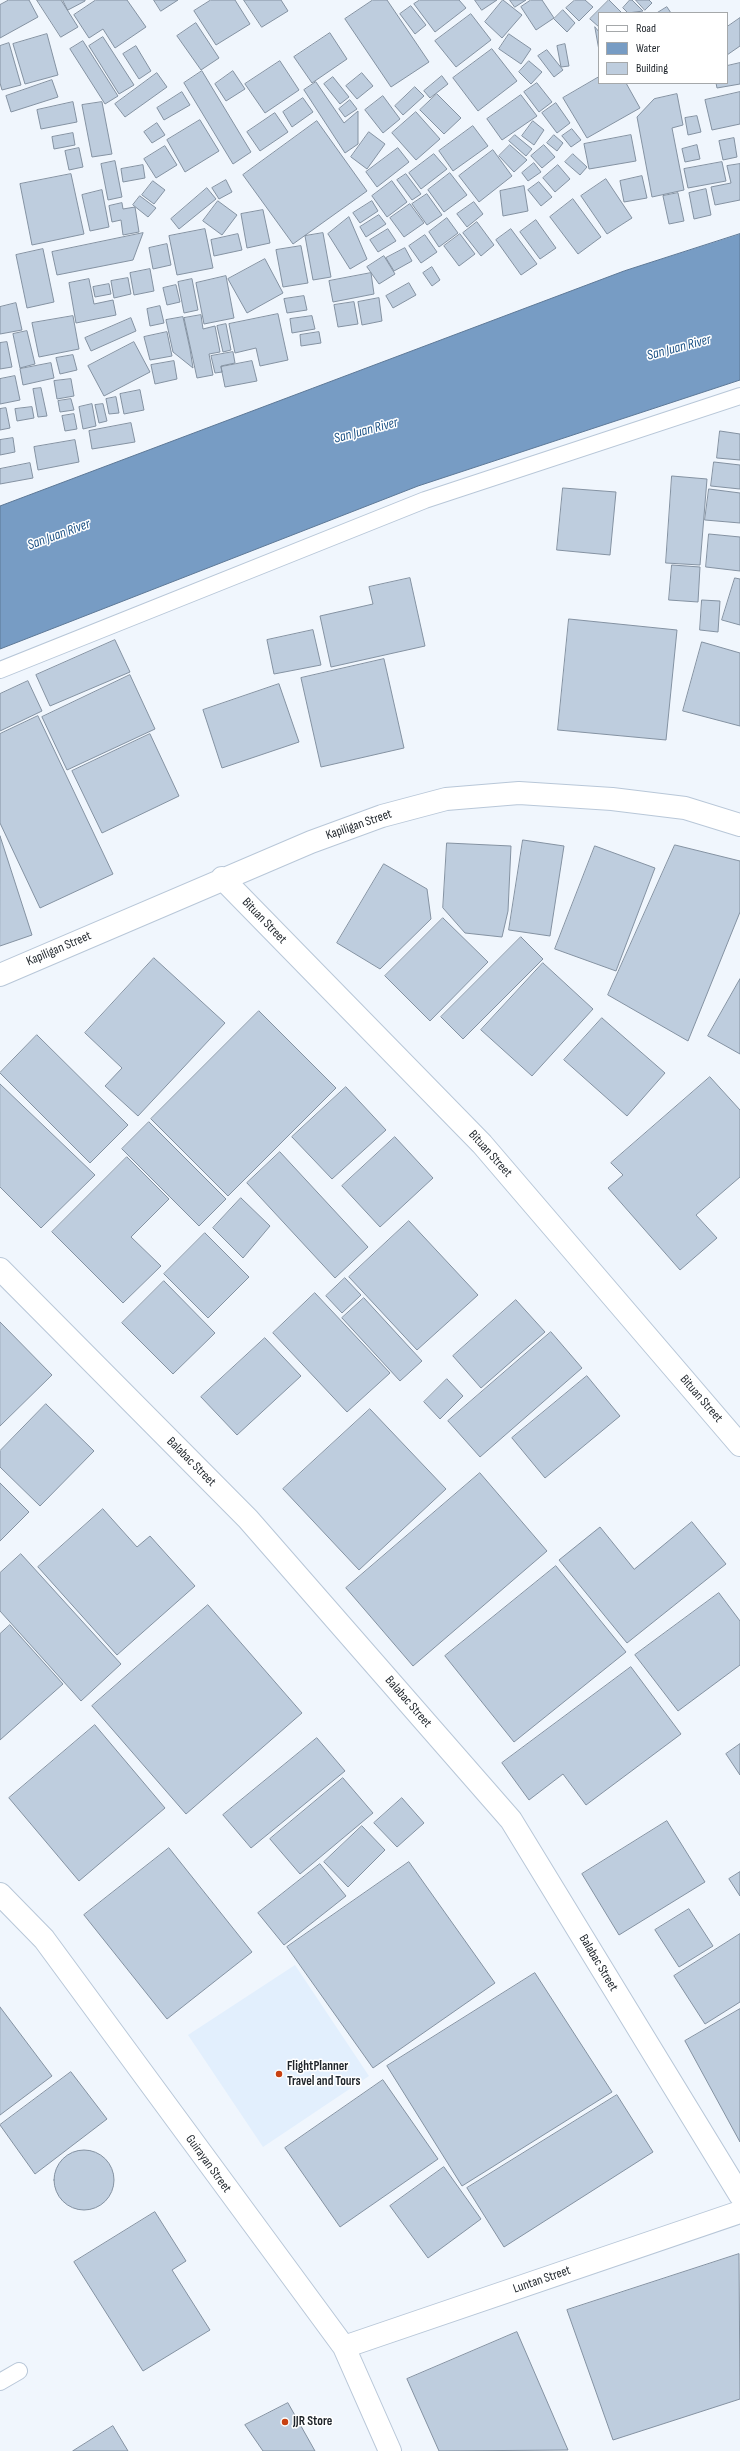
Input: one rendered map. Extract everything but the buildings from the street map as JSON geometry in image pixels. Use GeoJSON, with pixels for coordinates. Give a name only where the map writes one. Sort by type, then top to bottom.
{"type":"FeatureCollection","features":[{"type":"Feature","properties":{"kind":"street","name":"Kapiligan Street"},"geometry":{"type":"LineString","coordinates":[[0,975],[222,878],[311,842],[382,816],[446,799],[519,793],[612,799],[685,808],[740,825]]}},
{"type":"Feature","properties":{"kind":"street","name":"Bituan Street"},"geometry":{"type":"LineString","coordinates":[[222,878],[482,1144],[740,1445]]}},
{"type":"Feature","properties":{"kind":"street","name":"Balabac Street"},"geometry":{"type":"LineString","coordinates":[[0,1269],[248,1519],[512,1820],[740,2195]]}},
{"type":"Feature","properties":{"kind":"street","name":"Guirayan Street"},"geometry":{"type":"LineString","coordinates":[[0,1894],[44,1939],[344,2347],[390,2451]]}},
{"type":"Feature","properties":{"kind":"street","name":"Luntan Street"},"geometry":{"type":"LineString","coordinates":[[344,2347],[740,2212]]}},
{"type":"Feature","properties":{"kind":"lane"},"geometry":{"type":"LineString","coordinates":[[0,670],[425,500],[740,396]]}},
{"type":"Feature","properties":{"kind":"lane"},"geometry":{"type":"LineString","coordinates":[[0,2382],[19,2370]]}},
{"type":"Feature","properties":{"kind":"shaded area"},"geometry":{"type":"Polygon","coordinates":[[[295,1965],[369,2076],[263,2147],[188,2035],[295,1965]]]}},
{"type":"Feature","properties":{"kind":"water","name":"San Juan River"},"geometry":{"type":"Polygon","coordinates":[[[740,234],[740,380],[418,486],[0,649],[0,506],[624,271],[740,234]]]}},
{"type":"Feature","properties":{"kind":"place","name":"FlightPlanner Travel and Tours"},"geometry":{"type":"Point","coordinates":[279,2074]}},
{"type":"Feature","properties":{"kind":"place","name":"JJR Store"},"geometry":{"type":"Point","coordinates":[285,2422]}}]}
